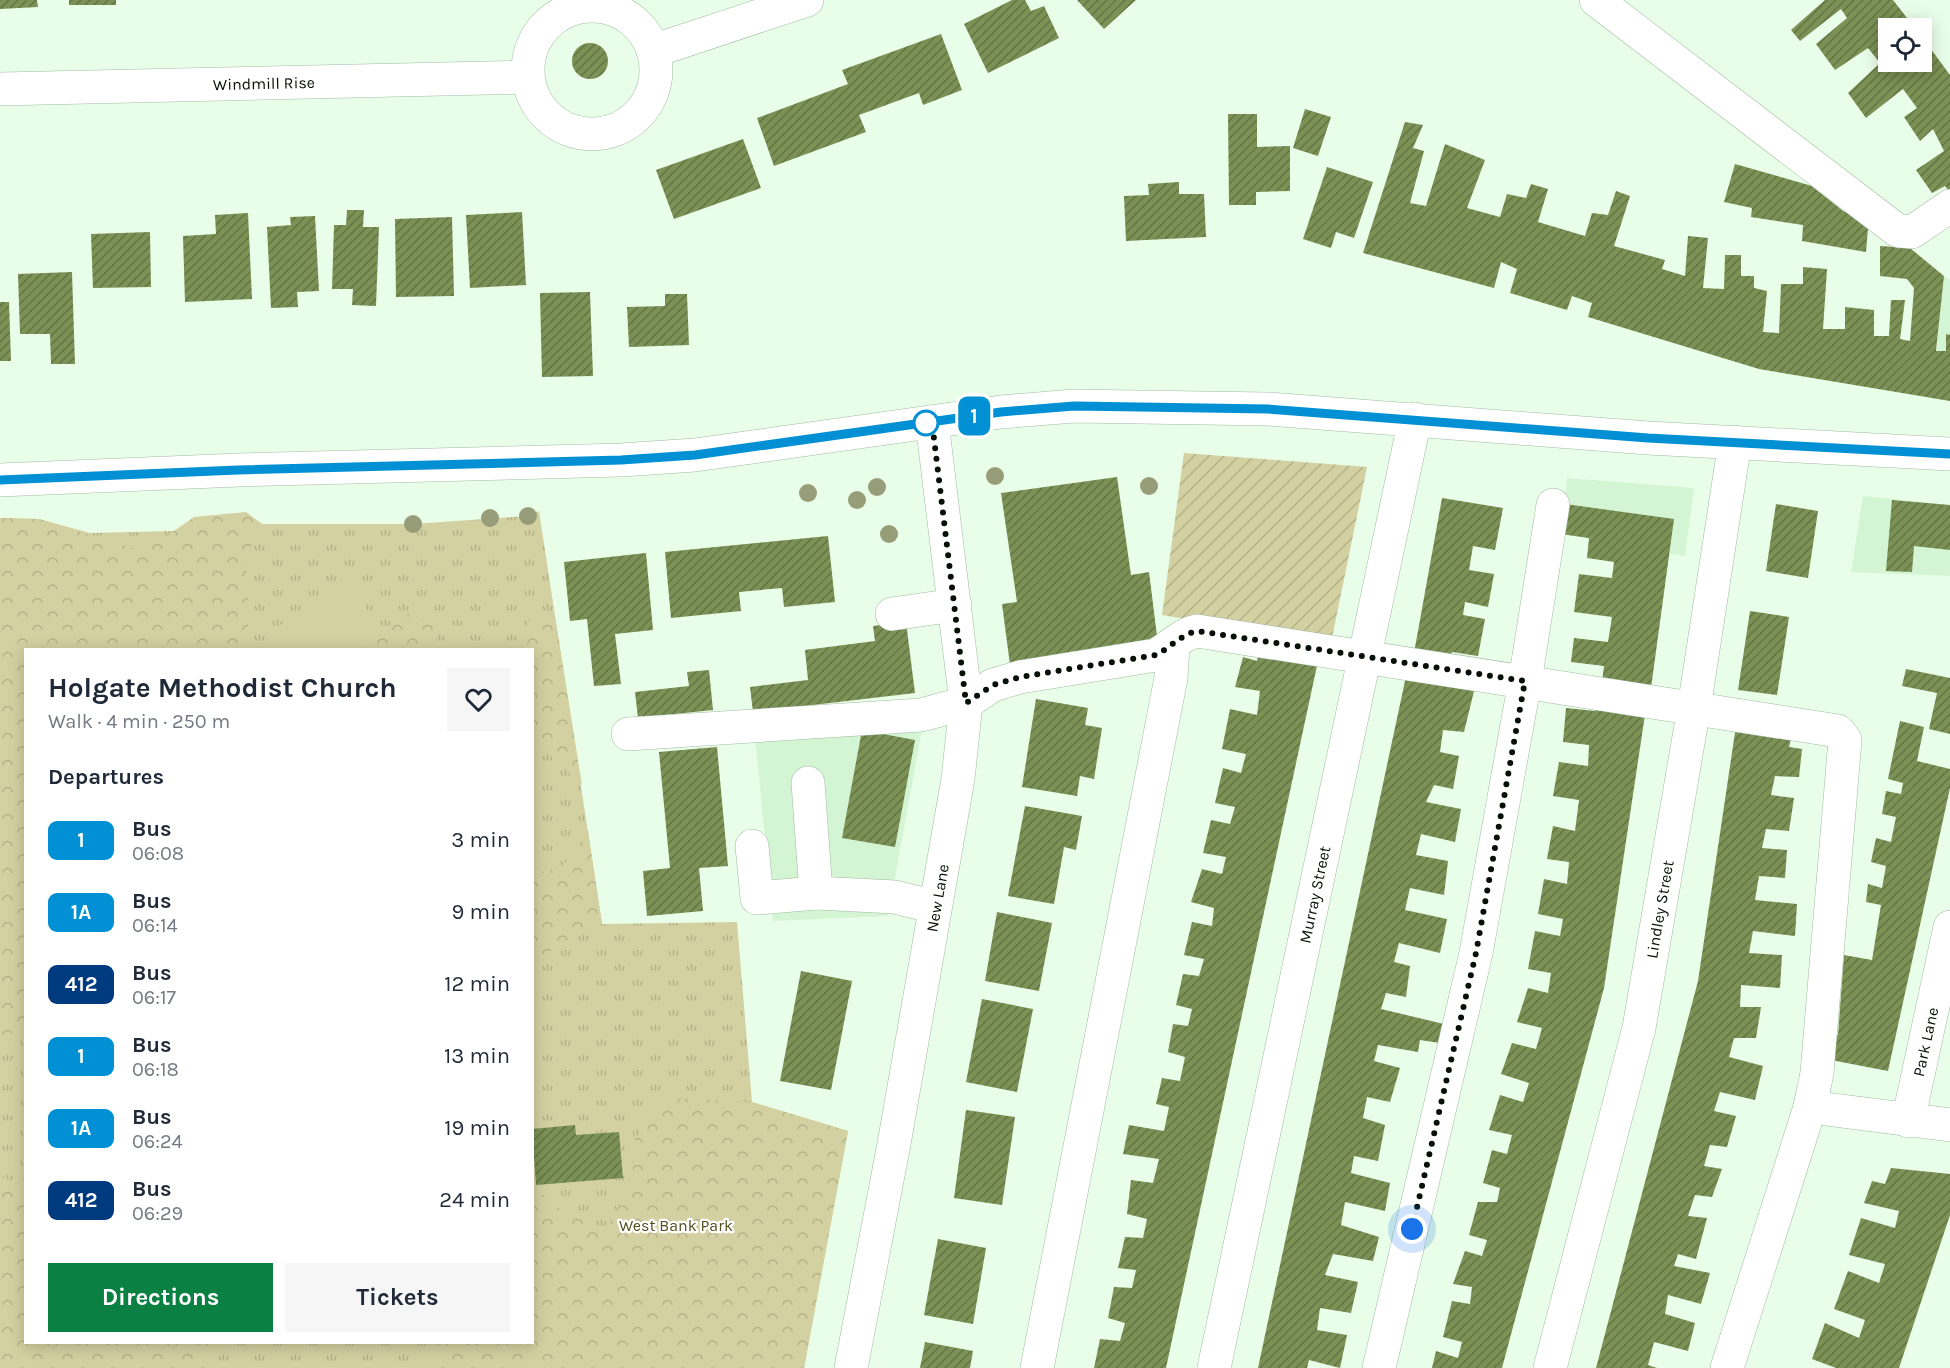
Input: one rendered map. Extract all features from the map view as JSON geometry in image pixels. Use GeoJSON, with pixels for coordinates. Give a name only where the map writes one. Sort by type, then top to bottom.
{"type":"FeatureCollection","features":[{"type":"Feature","properties":{"kind":"street"},"geometry":{"type":"LineString","coordinates":[[653,51],[807,0]]}},
{"type":"Feature","properties":{"kind":"street"},"geometry":{"type":"LineString","coordinates":[[1596,0],[1898,231],[1912,232],[1950,206]]}},
{"type":"Feature","properties":{"kind":"street"},"geometry":{"type":"LineString","coordinates":[[589,6],[610,8],[629,17],[644,32],[653,51],[656,70],[653,89],[645,106],[632,121],[615,130],[596,134],[576,132],[558,125],[543,113],[532,96],[527,77],[529,56],[536,37],[550,20],[589,6]]}},
{"type":"Feature","properties":{"kind":"street","name":"Windmill Rise"},"geometry":{"type":"LineString","coordinates":[[0,89],[527,77]]}},
{"type":"Feature","properties":{"kind":"street"},"geometry":{"type":"LineString","coordinates":[[0,480],[238,470],[621,460],[695,455],[1001,412],[1074,406],[1268,409],[1638,437],[1950,454]]}},
{"type":"Feature","properties":{"kind":"street","name":"Murray Street"},"geometry":{"type":"LineString","coordinates":[[1214,1368],[1416,419]]}},
{"type":"Feature","properties":{"kind":"street","name":"New Lane"},"geometry":{"type":"LineString","coordinates":[[851,1368],[894,1144],[958,779],[966,703],[932,422]]}},
{"type":"Feature","properties":{"kind":"street","name":"Lindley Street"},"geometry":{"type":"LineString","coordinates":[[1550,1368],[1639,1028],[1694,708],[1735,442]]}},
{"type":"Feature","properties":{"kind":"street"},"geometry":{"type":"LineString","coordinates":[[1379,1368],[1476,953],[1525,681],[1553,505]]}},
{"type":"Feature","properties":{"kind":"street"},"geometry":{"type":"LineString","coordinates":[[892,614],[955,605]]}},
{"type":"Feature","properties":{"kind":"street"},"geometry":{"type":"LineString","coordinates":[[628,734],[921,715],[966,703],[993,685],[1020,677],[1156,655],[1173,645],[1186,633],[1197,631],[1838,731],[1845,740],[1817,1073],[1810,1107],[1727,1368]]}},
{"type":"Feature","properties":{"kind":"street"},"geometry":{"type":"LineString","coordinates":[[1037,1368],[1171,678],[1173,645]]}},
{"type":"Feature","properties":{"kind":"street"},"geometry":{"type":"LineString","coordinates":[[808,783],[816,893]]}},
{"type":"Feature","properties":{"kind":"street"},"geometry":{"type":"LineString","coordinates":[[752,846],[757,898],[816,893],[895,897],[935,907]]}},
{"type":"Feature","properties":{"kind":"street","name":"Park Lane"},"geometry":{"type":"LineString","coordinates":[[1908,1121],[1950,927]]}},
{"type":"Feature","properties":{"kind":"street"},"geometry":{"type":"LineString","coordinates":[[1810,1107],[1950,1125]]}},
{"type":"Feature","properties":{"kind":"shaded area"},"geometry":{"type":"Polygon","coordinates":[[[1944,276],[1950,280],[1950,401],[1932,398],[1944,276]]]}},
{"type":"Feature","properties":{"kind":"shaded area"},"geometry":{"type":"Polygon","coordinates":[[[1567,478],[1694,488],[1685,556],[1561,534],[1567,478]]]}},
{"type":"Feature","properties":{"kind":"shaded area"},"geometry":{"type":"Polygon","coordinates":[[[1863,496],[1950,505],[1950,576],[1851,572],[1863,496]]]}},
{"type":"Feature","properties":{"kind":"shaded area"},"geometry":{"type":"Polygon","coordinates":[[[923,724],[888,916],[773,921],[755,735],[923,724]]]}},
{"type":"Feature","properties":{"kind":"green space"},"geometry":{"type":"Polygon","coordinates":[[[1184,453],[1367,467],[1331,643],[1162,615],[1184,453]]]}},
{"type":"Feature","properties":{"kind":"green space","name":"West Bank Park"},"geometry":{"type":"Polygon","coordinates":[[[539,511],[602,924],[737,922],[752,1102],[848,1131],[804,1368],[0,1368],[0,518],[39,519],[90,533],[174,531],[262,524],[413,524],[527,516],[539,511]]]}},
{"type":"Feature","properties":{"kind":"green space"},"geometry":{"type":"Polygon","coordinates":[[[246,512],[262,524],[246,557],[249,612],[247,648],[24,648],[24,1023],[0,1044],[0,518],[39,519],[139,550],[194,517],[246,512]]]}},
{"type":"Feature","properties":{"kind":"green space"},"geometry":{"type":"Polygon","coordinates":[[[352,584],[382,635],[358,648],[281,648],[271,630],[352,584]]]}},
{"type":"Feature","properties":{"kind":"green space"},"geometry":{"type":"Polygon","coordinates":[[[408,614],[433,619],[438,648],[359,648],[382,635],[408,614]]]}},
{"type":"Feature","properties":{"kind":"green space"},"geometry":{"type":"Polygon","coordinates":[[[555,616],[582,785],[534,740],[534,648],[515,648],[529,621],[555,616]]]}},
{"type":"Feature","properties":{"kind":"green space"},"geometry":{"type":"Polygon","coordinates":[[[588,831],[602,924],[534,959],[534,874],[562,867],[588,831]]]}},
{"type":"Feature","properties":{"kind":"green space"},"geometry":{"type":"Polygon","coordinates":[[[663,1098],[752,1102],[848,1131],[804,1368],[552,1368],[537,1350],[518,1368],[431,1368],[436,1344],[534,1344],[534,1196],[539,1191],[556,1207],[603,1229],[631,1195],[635,1139],[663,1098]]]}},
{"type":"Feature","properties":{"kind":"green space"},"geometry":{"type":"Polygon","coordinates":[[[0,1176],[24,1186],[24,1344],[212,1344],[211,1368],[0,1368],[0,1176]]]}},
{"type":"Feature","properties":{"kind":"building"},"geometry":{"type":"Polygon","coordinates":[[[0,0],[37,0],[38,7],[0,9],[0,0]]]}},
{"type":"Feature","properties":{"kind":"building"},"geometry":{"type":"Polygon","coordinates":[[[69,0],[116,0],[116,5],[69,5],[69,0]]]}},
{"type":"Feature","properties":{"kind":"building"},"geometry":{"type":"Polygon","coordinates":[[[1012,0],[1025,0],[1031,11],[1044,6],[1059,38],[988,73],[964,24],[1012,0]]]}},
{"type":"Feature","properties":{"kind":"building"},"geometry":{"type":"Polygon","coordinates":[[[1077,0],[1136,0],[1104,29],[1077,0]]]}},
{"type":"Feature","properties":{"kind":"building"},"geometry":{"type":"Polygon","coordinates":[[[1825,0],[1893,0],[1907,18],[1878,18],[1878,60],[1868,48],[1835,70],[1816,44],[1847,18],[1841,9],[1800,41],[1791,30],[1825,0]]]}},
{"type":"Feature","properties":{"kind":"building"},"geometry":{"type":"Polygon","coordinates":[[[941,34],[962,90],[923,105],[919,93],[859,115],[866,132],[774,166],[757,118],[848,84],[842,70],[941,34]]]}},
{"type":"Feature","properties":{"kind":"building"},"geometry":{"type":"Polygon","coordinates":[[[590,43],[603,48],[608,61],[603,74],[590,79],[577,74],[572,61],[577,48],[590,43]]]}},
{"type":"Feature","properties":{"kind":"building"},"geometry":{"type":"Polygon","coordinates":[[[1932,51],[1950,75],[1950,192],[1945,186],[1932,193],[1916,170],[1944,151],[1933,129],[1920,141],[1904,117],[1917,108],[1903,89],[1866,118],[1848,93],[1878,65],[1878,72],[1932,72],[1932,51]]]}},
{"type":"Feature","properties":{"kind":"building"},"geometry":{"type":"Polygon","coordinates":[[[1305,109],[1331,117],[1318,156],[1293,148],[1305,109]]]}},
{"type":"Feature","properties":{"kind":"building"},"geometry":{"type":"Polygon","coordinates":[[[1228,114],[1257,114],[1257,147],[1290,146],[1290,191],[1256,192],[1256,205],[1229,205],[1228,114]]]}},
{"type":"Feature","properties":{"kind":"building"},"geometry":{"type":"Polygon","coordinates":[[[1405,122],[1423,125],[1413,148],[1424,151],[1410,203],[1426,206],[1445,144],[1485,160],[1467,208],[1500,217],[1507,194],[1526,198],[1531,184],[1548,189],[1538,222],[1585,236],[1592,213],[1608,215],[1616,191],[1630,196],[1614,246],[1665,260],[1662,269],[1685,276],[1688,236],[1708,238],[1703,288],[1724,289],[1725,255],[1741,255],[1741,276],[1754,276],[1754,288],[1767,291],[1763,332],[1779,333],[1781,284],[1803,284],[1803,267],[1827,269],[1823,329],[1845,329],[1845,307],[1874,310],[1874,336],[1889,336],[1891,300],[1905,300],[1900,339],[1910,341],[1914,288],[1907,279],[1880,276],[1880,246],[1910,248],[1944,276],[1936,351],[1946,351],[1946,334],[1950,335],[1950,401],[1759,369],[1588,317],[1592,303],[1572,296],[1567,310],[1510,293],[1517,269],[1501,262],[1494,288],[1363,253],[1405,122]]]}},
{"type":"Feature","properties":{"kind":"building"},"geometry":{"type":"Polygon","coordinates":[[[743,139],[761,188],[674,219],[656,170],[743,139]]]}},
{"type":"Feature","properties":{"kind":"building"},"geometry":{"type":"Polygon","coordinates":[[[1735,164],[1812,186],[1843,211],[1869,217],[1866,252],[1802,241],[1803,225],[1751,217],[1752,208],[1724,202],[1735,164]]]}},
{"type":"Feature","properties":{"kind":"building"},"geometry":{"type":"Polygon","coordinates":[[[1327,167],[1373,182],[1354,238],[1336,232],[1331,248],[1303,239],[1327,167]]]}},
{"type":"Feature","properties":{"kind":"building"},"geometry":{"type":"Polygon","coordinates":[[[1179,182],[1179,194],[1204,194],[1206,237],[1126,241],[1124,196],[1149,195],[1148,184],[1179,182]]]}},
{"type":"Feature","properties":{"kind":"building"},"geometry":{"type":"Polygon","coordinates":[[[347,210],[364,210],[363,227],[379,227],[376,306],[352,305],[353,289],[332,289],[334,225],[346,225],[347,210]]]}},
{"type":"Feature","properties":{"kind":"building"},"geometry":{"type":"Polygon","coordinates":[[[522,212],[526,285],[470,288],[466,215],[522,212]]]}},
{"type":"Feature","properties":{"kind":"building"},"geometry":{"type":"Polygon","coordinates":[[[248,213],[252,299],[185,302],[183,236],[216,234],[215,215],[248,213]]]}},
{"type":"Feature","properties":{"kind":"building"},"geometry":{"type":"Polygon","coordinates":[[[315,216],[319,291],[297,292],[298,307],[271,308],[267,227],[291,225],[290,217],[315,216]]]}},
{"type":"Feature","properties":{"kind":"building"},"geometry":{"type":"Polygon","coordinates":[[[452,217],[454,296],[396,297],[395,219],[452,217]]]}},
{"type":"Feature","properties":{"kind":"building"},"geometry":{"type":"Polygon","coordinates":[[[150,232],[151,287],[93,288],[91,234],[150,232]]]}},
{"type":"Feature","properties":{"kind":"building"},"geometry":{"type":"Polygon","coordinates":[[[72,272],[75,364],[51,364],[50,334],[20,334],[18,274],[72,272]]]}},
{"type":"Feature","properties":{"kind":"building"},"geometry":{"type":"Polygon","coordinates":[[[590,292],[593,376],[542,377],[540,293],[590,292]]]}},
{"type":"Feature","properties":{"kind":"building"},"geometry":{"type":"Polygon","coordinates":[[[665,294],[687,294],[689,345],[629,347],[627,307],[665,306],[665,294]]]}},
{"type":"Feature","properties":{"kind":"building"},"geometry":{"type":"Polygon","coordinates":[[[0,302],[9,302],[11,361],[0,361],[0,302]]]}},
{"type":"Feature","properties":{"kind":"building"},"geometry":{"type":"Polygon","coordinates":[[[1117,477],[1131,575],[1149,572],[1158,644],[1010,665],[1002,604],[1017,602],[1001,493],[1117,477]]]}},
{"type":"Feature","properties":{"kind":"building"},"geometry":{"type":"Polygon","coordinates":[[[1442,498],[1503,508],[1495,550],[1473,546],[1469,570],[1494,574],[1488,607],[1465,602],[1463,615],[1485,619],[1478,656],[1452,652],[1450,659],[1414,653],[1442,498]]]}},
{"type":"Feature","properties":{"kind":"building"},"geometry":{"type":"Polygon","coordinates":[[[1892,500],[1950,505],[1950,550],[1914,546],[1912,572],[1886,571],[1892,500]]]}},
{"type":"Feature","properties":{"kind":"building"},"geometry":{"type":"Polygon","coordinates":[[[1565,504],[1674,519],[1651,688],[1602,682],[1604,666],[1571,662],[1574,638],[1608,642],[1612,617],[1574,612],[1579,574],[1612,578],[1614,562],[1587,558],[1589,538],[1561,534],[1565,504]]]}},
{"type":"Feature","properties":{"kind":"building"},"geometry":{"type":"Polygon","coordinates":[[[1776,504],[1818,511],[1808,578],[1766,571],[1776,504]]]}},
{"type":"Feature","properties":{"kind":"building"},"geometry":{"type":"Polygon","coordinates":[[[828,536],[835,602],[784,607],[782,588],[739,592],[741,611],[671,618],[665,552],[828,536]]]}},
{"type":"Feature","properties":{"kind":"building"},"geometry":{"type":"Polygon","coordinates":[[[646,553],[653,630],[615,634],[621,684],[594,686],[587,619],[570,621],[564,562],[646,553]]]}},
{"type":"Feature","properties":{"kind":"building"},"geometry":{"type":"Polygon","coordinates":[[[1750,611],[1789,617],[1777,695],[1738,690],[1750,611]]]}},
{"type":"Feature","properties":{"kind":"building"},"geometry":{"type":"Polygon","coordinates":[[[906,622],[915,693],[753,712],[750,687],[808,680],[805,650],[875,641],[873,626],[906,622]]]}},
{"type":"Feature","properties":{"kind":"building"},"geometry":{"type":"Polygon","coordinates":[[[1260,650],[1318,661],[1166,1368],[1094,1368],[1100,1339],[1120,1341],[1125,1323],[1108,1318],[1114,1287],[1132,1288],[1136,1270],[1118,1268],[1125,1237],[1143,1238],[1147,1219],[1127,1214],[1131,1180],[1153,1183],[1159,1159],[1123,1154],[1129,1125],[1164,1131],[1169,1107],[1156,1104],[1162,1078],[1180,1081],[1185,1057],[1168,1052],[1173,1024],[1188,1026],[1192,1009],[1176,1005],[1183,974],[1199,976],[1204,959],[1184,955],[1192,922],[1212,926],[1214,908],[1191,902],[1202,869],[1222,874],[1226,857],[1203,853],[1211,820],[1230,824],[1235,807],[1215,803],[1223,768],[1241,773],[1246,754],[1222,749],[1230,709],[1257,715],[1260,691],[1235,687],[1243,657],[1257,661],[1260,650]]]}},
{"type":"Feature","properties":{"kind":"building"},"geometry":{"type":"Polygon","coordinates":[[[1408,667],[1476,683],[1464,732],[1443,730],[1440,752],[1459,756],[1453,789],[1434,785],[1426,802],[1461,809],[1455,842],[1421,834],[1416,855],[1448,861],[1444,895],[1410,888],[1405,910],[1447,919],[1440,953],[1399,943],[1394,962],[1410,966],[1406,997],[1386,993],[1381,1009],[1444,1024],[1440,1043],[1420,1040],[1418,1052],[1378,1045],[1374,1061],[1400,1068],[1390,1102],[1367,1097],[1363,1118],[1385,1125],[1378,1161],[1354,1156],[1351,1173],[1390,1183],[1385,1211],[1345,1202],[1341,1225],[1379,1237],[1373,1261],[1333,1254],[1325,1275],[1358,1282],[1351,1313],[1320,1308],[1317,1330],[1347,1335],[1340,1368],[1309,1360],[1307,1368],[1258,1368],[1408,667]]]}},
{"type":"Feature","properties":{"kind":"building"},"geometry":{"type":"Polygon","coordinates":[[[1906,669],[1950,678],[1950,734],[1929,729],[1937,693],[1902,686],[1906,669]]]}},
{"type":"Feature","properties":{"kind":"building"},"geometry":{"type":"Polygon","coordinates":[[[709,670],[713,710],[638,718],[635,692],[689,686],[687,672],[709,670]]]}},
{"type":"Feature","properties":{"kind":"building"},"geometry":{"type":"Polygon","coordinates":[[[1036,699],[1088,708],[1085,725],[1102,728],[1094,779],[1080,776],[1077,796],[1022,787],[1036,699]]]}},
{"type":"Feature","properties":{"kind":"building"},"geometry":{"type":"Polygon","coordinates":[[[1598,702],[1646,708],[1604,988],[1502,1368],[1432,1368],[1436,1351],[1458,1358],[1462,1342],[1443,1337],[1452,1301],[1470,1304],[1472,1287],[1453,1284],[1465,1251],[1482,1256],[1487,1240],[1469,1235],[1478,1202],[1497,1202],[1500,1188],[1483,1183],[1492,1150],[1507,1154],[1512,1135],[1489,1130],[1500,1095],[1523,1102],[1529,1083],[1501,1074],[1512,1043],[1536,1049],[1542,1028],[1517,1022],[1528,988],[1548,993],[1551,973],[1528,969],[1535,931],[1560,936],[1563,919],[1538,914],[1544,879],[1567,884],[1569,862],[1547,859],[1553,826],[1575,831],[1579,800],[1553,796],[1559,762],[1588,766],[1589,745],[1563,742],[1566,708],[1595,711],[1598,702]]]}},
{"type":"Feature","properties":{"kind":"building"},"geometry":{"type":"Polygon","coordinates":[[[1900,721],[1924,727],[1917,761],[1950,769],[1950,788],[1888,1071],[1831,1060],[1831,1035],[1838,1035],[1844,955],[1872,960],[1881,905],[1866,902],[1868,884],[1882,888],[1886,866],[1871,862],[1876,838],[1891,842],[1896,817],[1882,814],[1886,791],[1901,794],[1903,783],[1888,779],[1900,721]]]}},
{"type":"Feature","properties":{"kind":"building"},"geometry":{"type":"Polygon","coordinates":[[[1736,726],[1792,735],[1789,747],[1802,749],[1799,777],[1775,776],[1771,795],[1794,798],[1789,831],[1766,829],[1762,848],[1787,850],[1785,878],[1759,876],[1755,900],[1797,904],[1795,936],[1753,931],[1749,953],[1782,955],[1780,988],[1741,985],[1740,1007],[1761,1007],[1756,1038],[1734,1038],[1729,1057],[1763,1066],[1755,1100],[1720,1092],[1714,1111],[1736,1116],[1727,1147],[1710,1145],[1704,1166],[1722,1169],[1712,1197],[1695,1195],[1688,1216],[1707,1218],[1696,1259],[1678,1254],[1674,1266],[1710,1273],[1701,1304],[1668,1295],[1665,1314],[1695,1323],[1688,1351],[1654,1342],[1648,1365],[1657,1368],[1596,1368],[1698,981],[1736,726]]]}},
{"type":"Feature","properties":{"kind":"building"},"geometry":{"type":"Polygon","coordinates":[[[862,730],[915,740],[895,847],[842,838],[862,730]]]}},
{"type":"Feature","properties":{"kind":"building"},"geometry":{"type":"Polygon","coordinates":[[[717,747],[728,866],[699,868],[703,911],[647,916],[643,871],[670,868],[659,752],[717,747]]]}},
{"type":"Feature","properties":{"kind":"building"},"geometry":{"type":"Polygon","coordinates":[[[1025,806],[1082,816],[1076,850],[1064,847],[1054,904],[1008,896],[1025,806]]]}},
{"type":"Feature","properties":{"kind":"building"},"geometry":{"type":"Polygon","coordinates":[[[997,912],[1052,923],[1039,991],[985,981],[997,912]]]}},
{"type":"Feature","properties":{"kind":"building"},"geometry":{"type":"Polygon","coordinates":[[[801,971],[852,981],[831,1090],[780,1081],[801,971]]]}},
{"type":"Feature","properties":{"kind":"building"},"geometry":{"type":"Polygon","coordinates":[[[982,999],[1033,1009],[1017,1092],[966,1082],[982,999]]]}},
{"type":"Feature","properties":{"kind":"building"},"geometry":{"type":"Polygon","coordinates":[[[966,1110],[1015,1117],[1002,1205],[954,1198],[966,1110]]]}},
{"type":"Feature","properties":{"kind":"building"},"geometry":{"type":"Polygon","coordinates":[[[575,1125],[576,1135],[619,1132],[623,1178],[536,1185],[534,1129],[575,1125]]]}},
{"type":"Feature","properties":{"kind":"building"},"geometry":{"type":"Polygon","coordinates":[[[1891,1168],[1950,1174],[1950,1215],[1899,1368],[1836,1368],[1812,1359],[1825,1323],[1859,1338],[1865,1320],[1834,1309],[1848,1271],[1879,1283],[1885,1264],[1849,1255],[1861,1218],[1895,1228],[1899,1211],[1864,1203],[1872,1181],[1885,1184],[1891,1168]]]}},
{"type":"Feature","properties":{"kind":"building"},"geometry":{"type":"Polygon","coordinates":[[[938,1239],[986,1248],[973,1324],[924,1315],[938,1239]]]}},
{"type":"Feature","properties":{"kind":"building"},"geometry":{"type":"Polygon","coordinates":[[[925,1342],[973,1351],[970,1368],[920,1368],[925,1342]]]}},
{"type":"Feature","properties":{"kind":"bus line","name":"1"},"geometry":{"type":"LineString","coordinates":[[0,480],[238,470],[463,466],[695,455],[1001,412],[1074,406],[1192,406],[1268,409],[1648,438],[1950,454]]}},
{"type":"Feature","properties":{"kind":"route"},"geometry":{"type":"LineString","coordinates":[[926,423],[932,422],[966,703],[993,685],[1020,677],[1156,655],[1173,645],[1186,633],[1197,631],[1525,681],[1476,953],[1412,1229]]}}]}
